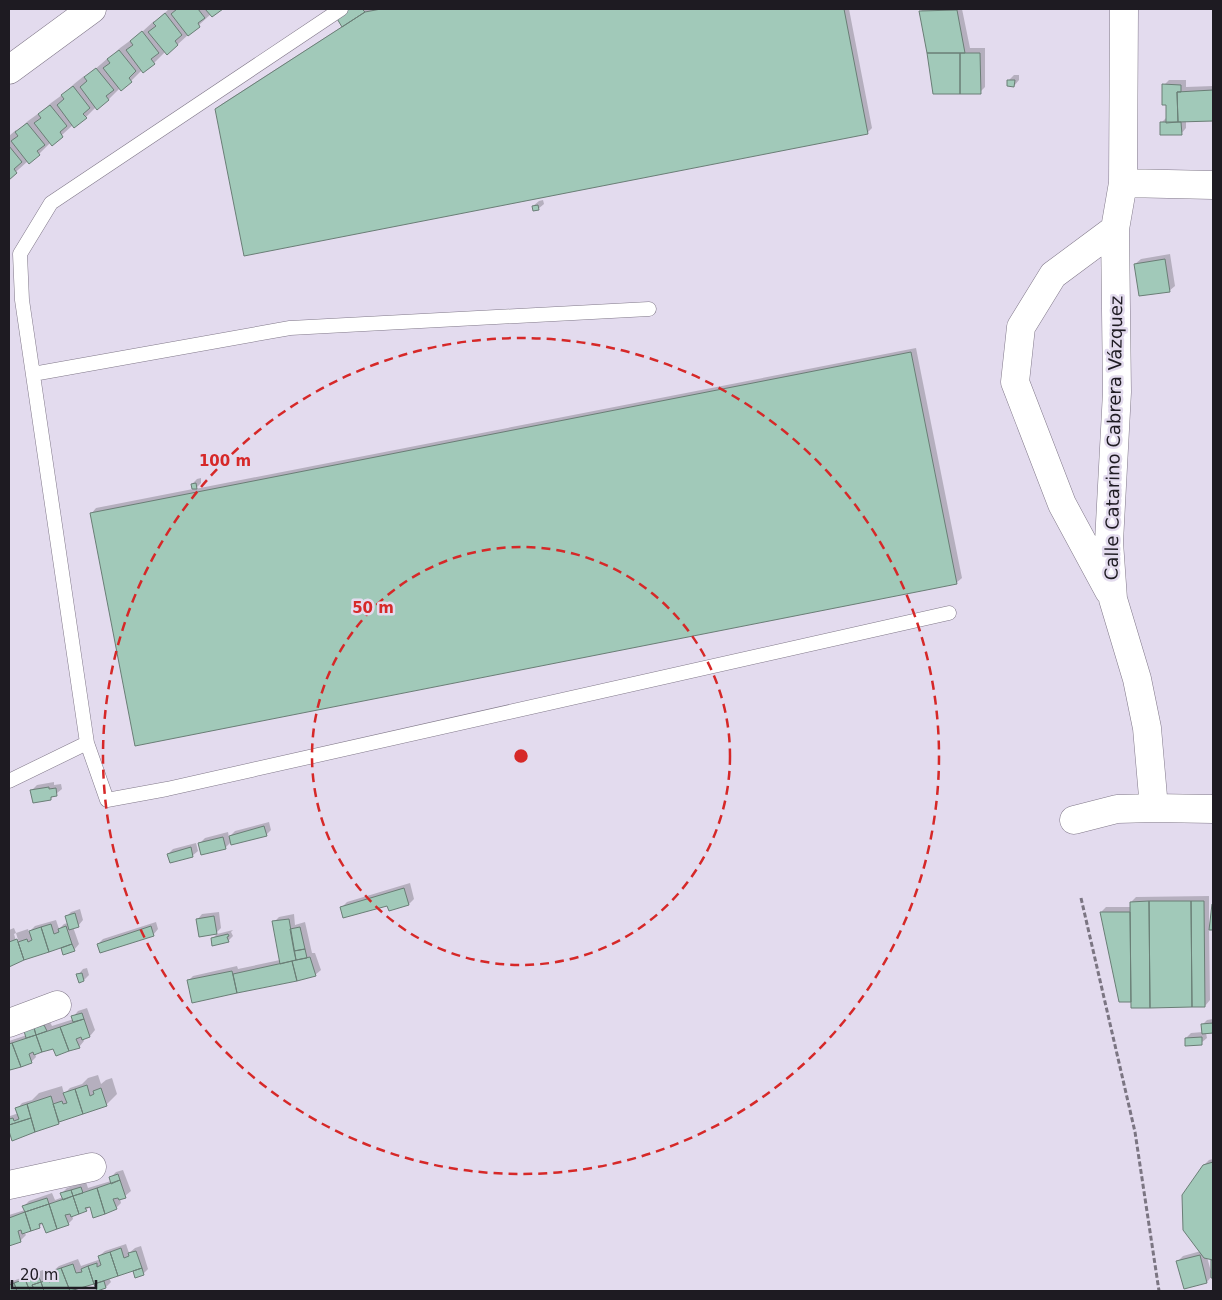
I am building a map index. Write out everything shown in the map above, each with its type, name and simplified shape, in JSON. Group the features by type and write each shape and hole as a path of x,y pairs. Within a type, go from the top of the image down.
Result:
{"street":[{"path":"9,70 92,9"},
{"name":"Calle Catarino Cabrera Vázquez","path":"1124,9 1123,183 1115,229 1117,392 1109,542 1113,599 1137,679 1147,728 1154,808"},
{"path":"1123,183 1213,185"},
{"path":"1113,599 1062,504 1014,382 1021,327 1053,275 1115,229"},
{"path":"1074,820 1117,809 1213,809"},
{"path":"9,1023 58,1005"},
{"path":"9,1185 92,1167"}],"lane":[{"path":"341,9 51,203 20,254 22,300 87,743 107,800 186,785 949,613"},
{"path":"33,374 290,328 649,309"},
{"path":"9,781 87,743"}],"path":[{"path":"1081,898 1135,1132 1159,1291"}],"building":[{"path":"177,9 198,9 205,18 198,23 200,27 188,36 171,14"},
{"path":"205,9 223,9 212,17"},
{"path":"348,9 362,9 365,12 342,27 336,17"},
{"path":"381,9 844,9 868,134 244,256 215,109 365,12"},
{"path":"957,10 965,53 927,53 919,11"},
{"path":"165,13 182,35 175,41 178,45 167,55 148,32 156,26 153,23"},
{"path":"142,31 159,53 151,59 155,64 143,73 126,50 133,45 130,41"},
{"path":"119,50 136,71 129,78 132,82 121,91 103,68 110,63 107,59"},
{"path":"927,53 960,53 960,94 933,94"},
{"path":"960,53 980,53 981,94 960,94"},
{"path":"96,68 114,90 106,96 109,100 97,110 80,87 87,81 84,77"},
{"path":"1007,80 1015,80 1014,87 1007,86"},
{"path":"1162,84 1181,85 1181,92 1177,92 1178,122 1166,123 1166,105 1162,105"},
{"path":"73,86 90,108 83,114 87,118 74,128 57,105 64,99 61,95"},
{"path":"1213,90 1213,121 1178,122 1177,92"},
{"path":"50,105 67,126 60,132 63,137 52,146 34,123 41,118 38,114"},
{"path":"1160,122 1181,122 1182,135 1160,135"},
{"path":"27,123 45,145 37,151 40,155 29,164 11,141 18,136 15,132"},
{"path":"9,146 22,162 14,169 17,173 9,180"},
{"path":"538,205 539,210 533,211 532,206"},
{"path":"1165,259 1170,292 1139,296 1134,264"},
{"path":"911,352 957,584 135,746 90,513"},
{"path":"196,483 197,489 192,489 191,484"},
{"path":"49,787 49,789 56,788 57,796 51,797 51,800 33,803 30,790"},
{"path":"264,826 267,836 231,845 229,836"},
{"path":"223,837 226,849 201,855 198,843"},
{"path":"191,847 193,857 170,863 167,854"},
{"path":"404,888 409,905 389,911 387,906 343,918 340,907"},
{"path":"1149,901 1191,901 1192,1007 1150,1008"},
{"path":"1149,901 1150,1008 1131,1008 1130,902"},
{"path":"1191,901 1204,901 1205,1007 1192,1007"},
{"path":"1212,904 1213,930 1209,930"},
{"path":"1100,912 1130,912 1131,1002 1119,1002"},
{"path":"75,913 79,927 69,930 65,916"},
{"path":"214,916 217,934 199,937 196,919"},
{"path":"289,919 296,960 280,964 272,921"},
{"path":"51,924 54,934 59,932 58,929 66,926 72,944 49,952 41,927"},
{"path":"151,926 154,936 100,953 97,944"},
{"path":"41,927 49,952 24,960 18,942 27,939 28,942 32,940 29,931"},
{"path":"300,927 305,949 294,951 290,929"},
{"path":"228,934 229,942 212,946 211,938"},
{"path":"17,939 24,960 9,967 9,942"},
{"path":"72,944 75,951 63,955 61,948"},
{"path":"305,949 307,958 296,960 294,951"},
{"path":"310,957 316,976 297,981 292,961"},
{"path":"292,961 297,981 237,993 233,974"},
{"path":"232,971 237,993 192,1003 187,980"},
{"path":"82,973 84,981 79,983 76,974"},
{"path":"82,1013 84,1019 73,1022 71,1016"},
{"path":"84,1019 90,1037 82,1040 81,1037 76,1039 80,1048 69,1051 60,1027"},
{"path":"1213,1023 1213,1033 1202,1034 1201,1024"},
{"path":"44,1025 47,1031 36,1035 34,1028"},
{"path":"60,1027 69,1051 56,1056 53,1049 42,1052 36,1035"},
{"path":"34,1028 36,1035 26,1038 24,1031"},
{"path":"36,1035 42,1052 34,1055 33,1052 29,1054 32,1063 21,1067 12,1043"},
{"path":"1202,1037 1202,1045 1185,1046 1185,1038"},
{"path":"12,1043 21,1067 10,1070 9,1044"},
{"path":"87,1085 90,1096 94,1094 93,1091 101,1088 107,1106 83,1114 75,1089"},
{"path":"75,1089 83,1114 59,1122 53,1104 62,1101 63,1104 67,1103 63,1093"},
{"path":"51,1096 59,1124 35,1132 27,1104"},
{"path":"27,1104 31,1118 9,1125 9,1119 13,1118 14,1121 19,1119 15,1108"},
{"path":"31,1118 35,1132 12,1141 9,1125"},
{"path":"1213,1162 1213,1260 1204,1258 1183,1230 1182,1195 1203,1165"},
{"path":"118,1174 120,1180 111,1184 109,1177"},
{"path":"120,1180 126,1198 113,1199 117,1209 105,1214 97,1188"},
{"path":"81,1187 83,1193 73,1196 71,1190"},
{"path":"97,1188 105,1214 93,1218 90,1207 85,1208 87,1211 79,1214 73,1196"},
{"path":"71,1190 73,1196 63,1200 60,1193"},
{"path":"73,1196 79,1214 71,1217 70,1214 65,1215 69,1225 57,1229 49,1204"},
{"path":"47,1198 49,1204 25,1212 22,1206"},
{"path":"49,1204 57,1229 46,1233 42,1223 39,1224 40,1228 31,1231 25,1212"},
{"path":"25,1212 31,1231 22,1234 21,1230 18,1231 21,1242 9,1246 9,1218"},
{"path":"121,1248 124,1258 129,1256 128,1253 136,1251 142,1268 118,1276 110,1252"},
{"path":"110,1252 118,1276 94,1284 88,1266 97,1263 97,1267 101,1265 98,1256"},
{"path":"1200,1255 1207,1283 1184,1289 1176,1261"},
{"path":"1211,1260 1213,1260 1213,1278 1211,1278"},
{"path":"73,1264 76,1273 82,1272 81,1269 88,1266 94,1284 70,1291 61,1268"},
{"path":"61,1268 70,1291 44,1291 41,1282 55,1280 52,1271"},
{"path":"142,1268 144,1275 135,1278 133,1271"},
{"path":"38,1275 41,1282 32,1285 33,1287 29,1289 25,1279"},
{"path":"25,1279 29,1289 33,1287 32,1285 41,1282 44,1291 17,1291 14,1283"},
{"path":"104,1281 106,1288 97,1291 94,1284"},
{"path":"14,1283 17,1291 9,1291 9,1285"}]}
